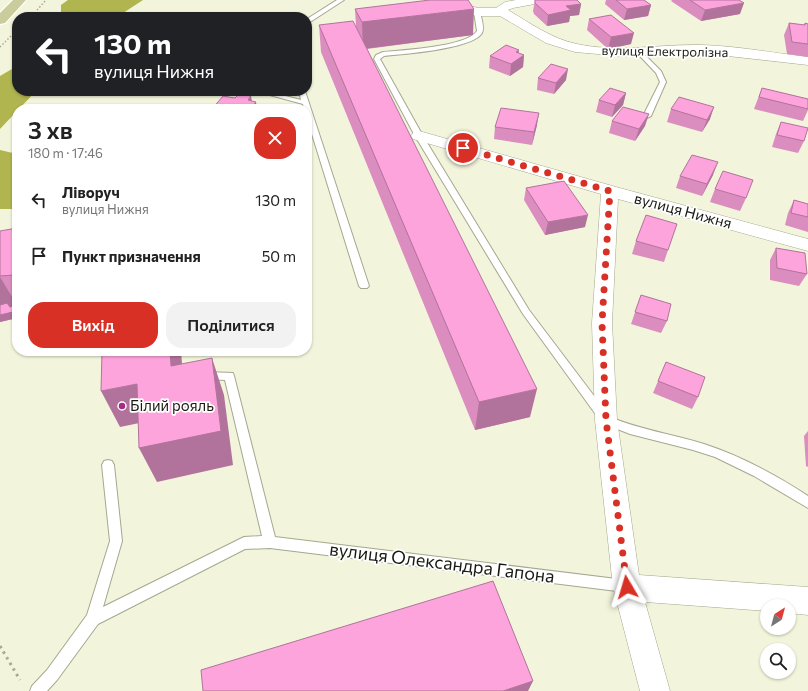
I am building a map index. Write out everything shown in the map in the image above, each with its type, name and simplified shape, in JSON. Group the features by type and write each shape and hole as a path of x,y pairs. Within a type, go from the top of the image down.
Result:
{"main road":[{"path":"0,4 5,0"},
{"path":"0,20 20,0"}],"street":[{"name":"вулиця Електролізна","path":"436,0 477,12 502,12 551,40 575,48 621,52 701,49 808,61"},
{"path":"502,12 502,10 509,5 536,0"},
{"name":"вулиця Нижня","path":"419,136 610,191 808,245"},
{"path":"610,191 602,323 606,420 627,587 655,691"},
{"name":"вулиця Олександра Гапона","path":"627,587 808,602"}],"lane":[{"path":"312,19 341,0"},
{"path":"477,12 480,29 478,34 469,40 442,46 383,54 377,58 419,136 526,312 606,420 621,428 706,449 762,473 808,503"},
{"path":"639,52 659,72 663,82 647,116"},
{"path":"278,96 306,103"},
{"path":"304,96 306,103"},
{"path":"312,122 364,286"},
{"path":"194,375 229,376 270,542"},
{"path":"37,691 52,675 93,619 116,540 108,465"},
{"name":"вулиця Олександра Гапона","path":"93,619 244,543 270,542 627,587"}],"path":[{"path":"0,47 12,35"},
{"path":"0,646 23,685"}],"green space":[{"path":"68,0 143,0 125,12 61,12 61,5"},
{"path":"12,69 12,96 31,96 24,104 12,104 12,116 0,129 0,76"},
{"path":"0,150 12,153 12,209 0,209"}],"building":[{"path":"430,0 468,0 474,9 362,22 355,9"},
{"path":"535,0 577,0 581,4 566,6 571,10 548,15 535,3"},
{"path":"616,0 644,0 651,5 627,9"},
{"path":"690,0 739,0 744,3 705,10"},
{"path":"611,15 634,33 611,37 589,19"},
{"path":"353,21 537,389 479,402 319,25"},
{"path":"789,23 808,24 808,44 792,42"},
{"path":"506,45 519,50 516,52 524,55 511,64 490,56"},
{"path":"551,64 568,69 556,83 538,78"},
{"path":"610,88 626,93 615,105 599,100"},
{"path":"762,88 808,99 808,109 759,97"},
{"path":"223,96 235,98 237,96 251,96 248,100 256,102 254,104 216,104"},
{"path":"679,97 714,107 707,120 671,109"},
{"path":"623,107 649,114 639,129 612,121"},
{"path":"501,108 539,113 534,132 495,127"},
{"path":"781,122 808,128 804,141 777,135"},
{"path":"692,155 718,162 707,184 680,176"},
{"path":"723,171 753,180 746,198 715,189"},
{"path":"564,181 588,215 548,222 526,188"},
{"path":"794,200 808,204 808,217 791,213"},
{"path":"646,215 677,224 668,250 636,241"},
{"path":"12,229 12,275 0,276 0,231"},
{"path":"776,248 805,253 807,274 777,268"},
{"path":"641,295 671,304 667,321 635,312"},
{"path":"7,303 10,307 12,306 12,312 0,315 0,305"},
{"path":"102,356 170,356 171,366 212,358 221,431 139,448 137,384 101,391"},
{"path":"666,362 705,377 698,397 658,381"},
{"path":"493,581 533,681 503,691 203,691 201,670"}],"place":[{"name":"Білий рояль","path":"122,406"}],"route":[{"path":"463,148 610,191 602,323 606,420 627,587"}]}
